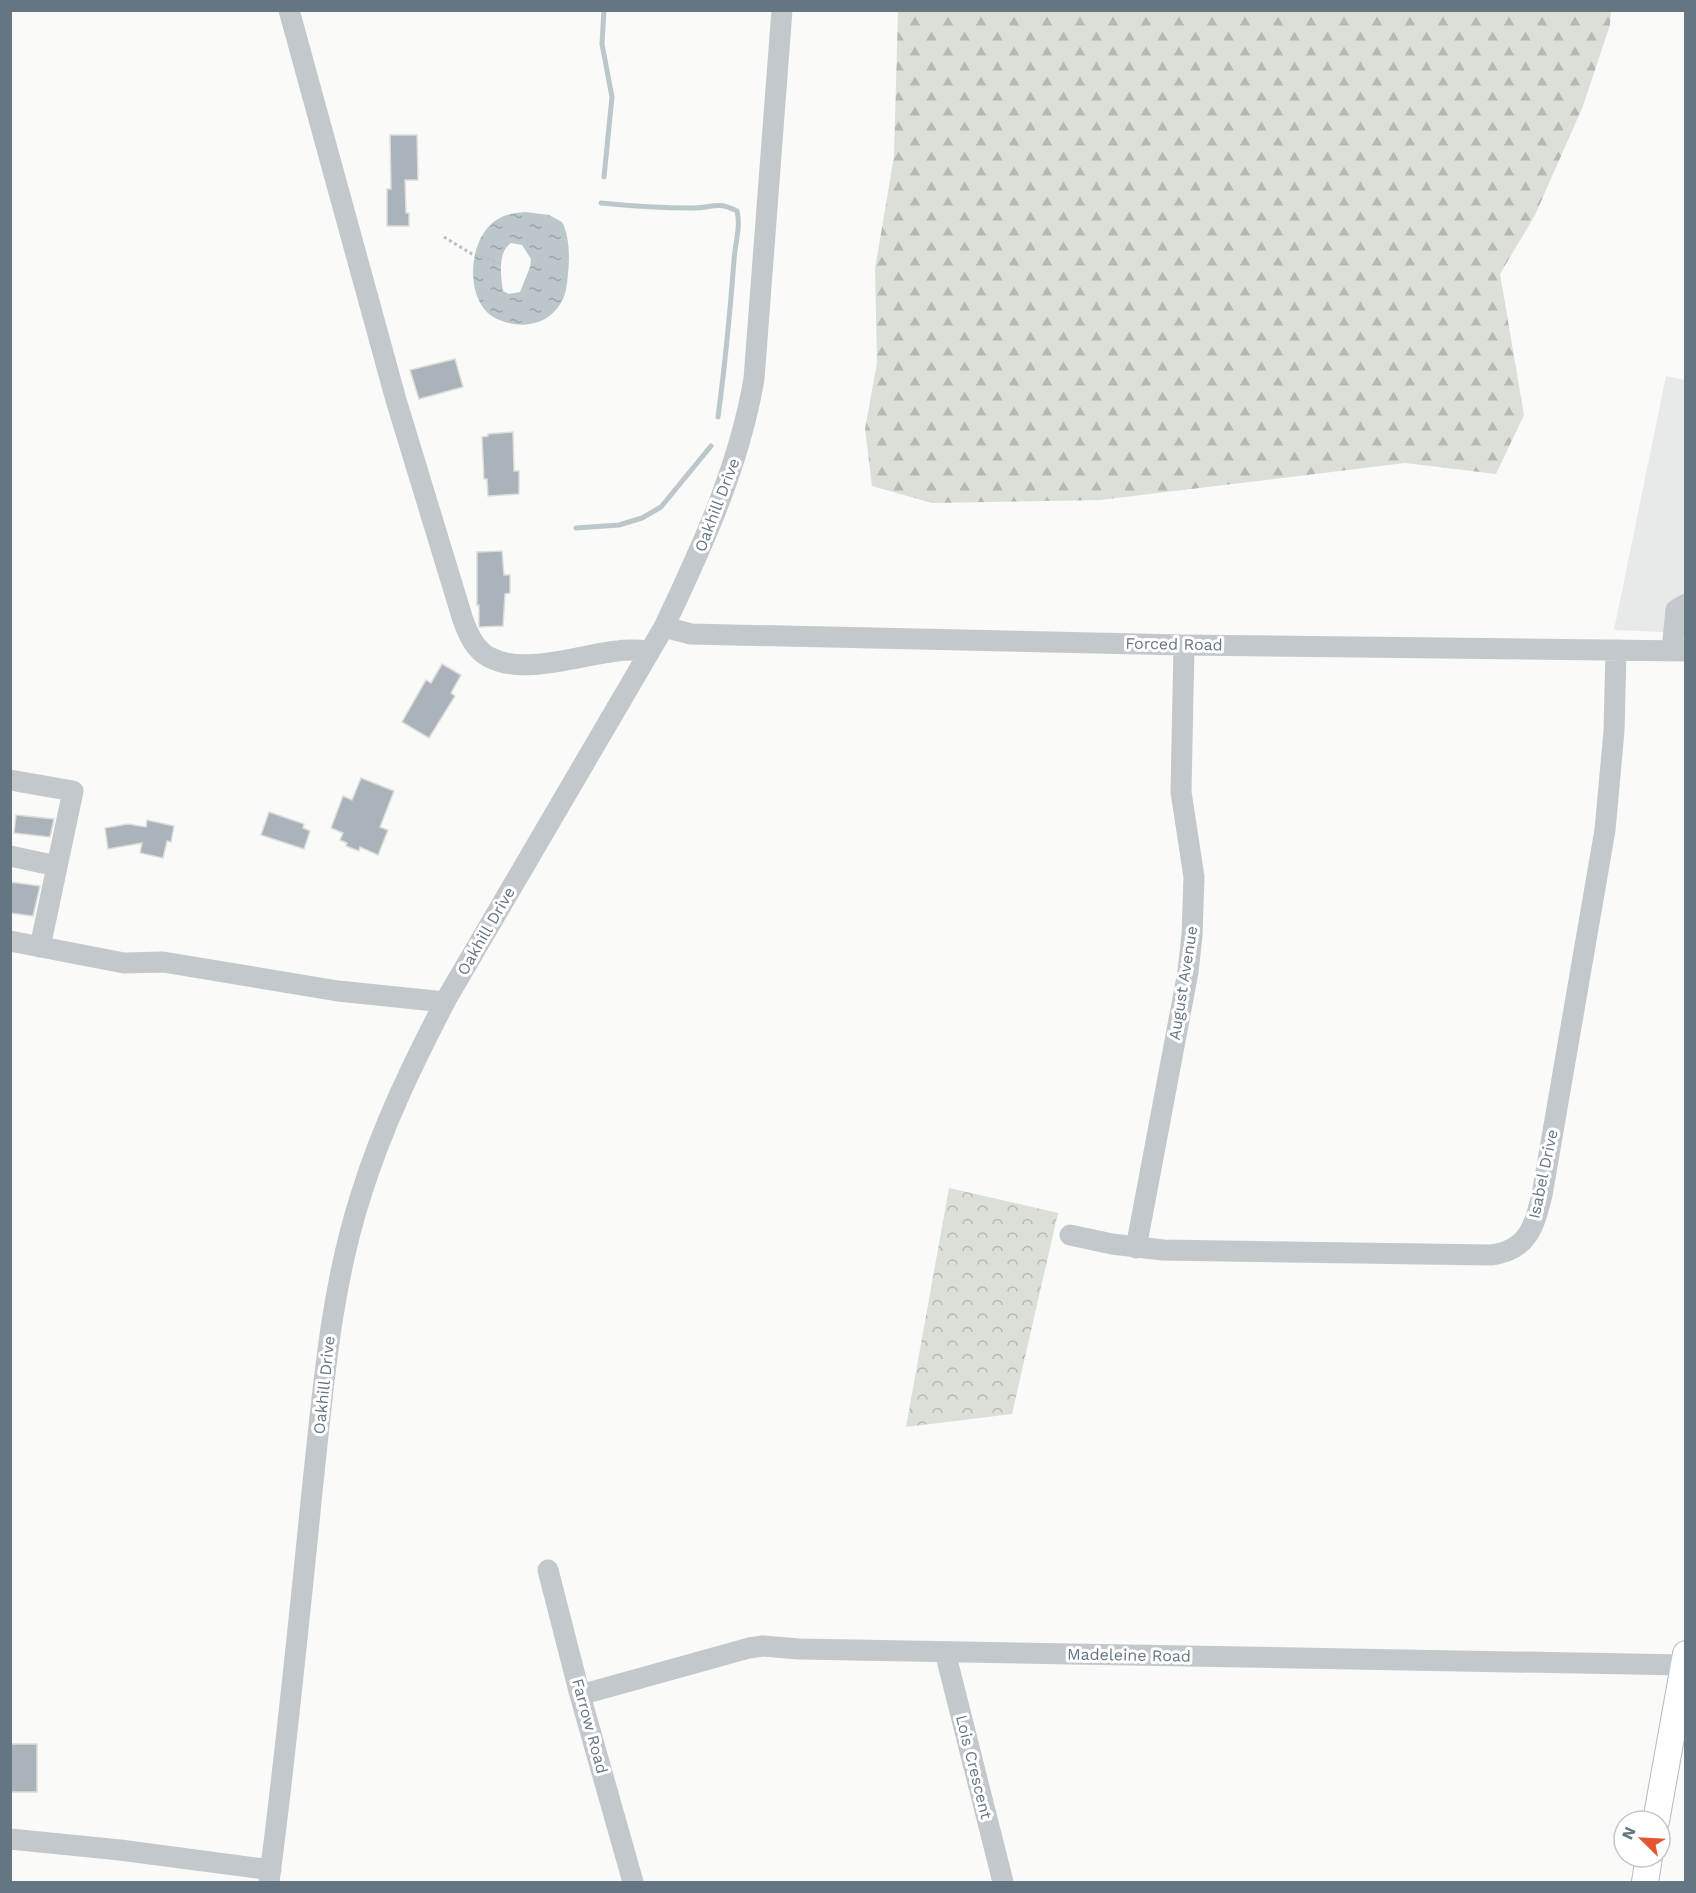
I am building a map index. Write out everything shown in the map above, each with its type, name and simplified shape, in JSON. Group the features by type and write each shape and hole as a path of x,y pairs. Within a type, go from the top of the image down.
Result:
{"main road":[{"path":"1658,1809 1684,1660"}],"street":[{"path":"289,10 396,400 463,620 473,642 488,657 523,665 620,650 650,651"},
{"name":"Oakhill Drive","path":"270,1876 282,1787 328,1341 339,1281 360,1195 398,1099 445,1002 664,627 713,519 736,454 749,404 756,356 782,10"},
{"path":"1679,651 1676,610 1686,604"},
{"name":"Forced Road","path":"664,627 691,634 1184,645 1679,651"},
{"name":"August Avenue","path":"1136,1248 1188,972 1192,935 1194,878 1181,784 1184,645"},
{"name":"Isabel Drive","path":"1070,1235 1136,1248 1163,1250 1491,1255 1517,1247 1528,1234 1542,1195 1605,830 1614,731 1616,650"},
{"path":"10,780 73,791 40,947"},
{"path":"10,856 57,866"},
{"path":"10,941 124,963 163,962 338,990 445,1002"},
{"name":"Farrow Road","path":"548,1570 580,1695 633,1882"},
{"name":"Madeleine Road","path":"580,1695 740,1650 763,1646 945,1652 1684,1660"},
{"name":"Lois Crescent","path":"945,1652 1003,1882"},
{"path":"10,1839 120,1850 270,1876"}],"path":[{"path":"444,237 472,254 503,264"}],"shaded area":[{"path":"1666,376 1685,380 1685,633 1614,630"}],"green space":[{"path":"898,11 1611,11 1610,25 1583,106 1535,215 1500,274 1524,415 1496,474 1405,463 1100,500 932,503 872,486 865,429 877,363 875,269 894,156"},
{"path":"949,1188 1058,1213 1012,1414 906,1427"}],"water":[{"path":"525,212 549,215 562,222 569,256 566,290 558,307 545,319 523,325 499,320 485,310 474,286 473,271 479,243 486,230 495,221 507,215","holes":["511,243 522,245 531,259 530,267 520,292 509,294 503,291 502,259"]}],"building":[{"path":"390,135 417,135 418,180 405,180 406,213 409,213 409,226 387,226 387,189 391,189"},
{"path":"455,359 463,387 419,399 410,370"},
{"path":"513,432 514,471 519,471 519,494 488,496 487,479 484,479 482,437 488,434"},
{"path":"502,551 504,575 510,575 510,593 505,594 503,626 479,627 477,552"},
{"path":"442,664 461,675 451,693 455,696 429,738 402,722 426,680 431,683"},
{"path":"361,778 394,791 380,827 388,830 378,855 360,847 359,851 346,846 347,843 340,840 343,833 331,828 343,796 352,800"},
{"path":"269,812 304,824 303,828 310,831 304,849 261,835"},
{"path":"16,815 54,819 50,837 14,833"},
{"path":"147,820 174,826 171,842 167,841 163,858 140,853 142,843 108,849 105,828 128,824 146,827"},
{"path":"10,882 40,886 33,916 10,913"},
{"path":"10,1744 37,1744 37,1792 10,1792"}],"waterway":[{"path":"604,10 602,44 612,97 604,177"},
{"path":"601,203 680,208 718,205 737,211 738,229 718,417"},
{"path":"576,528 619,525 642,518 661,507 711,446"}]}
